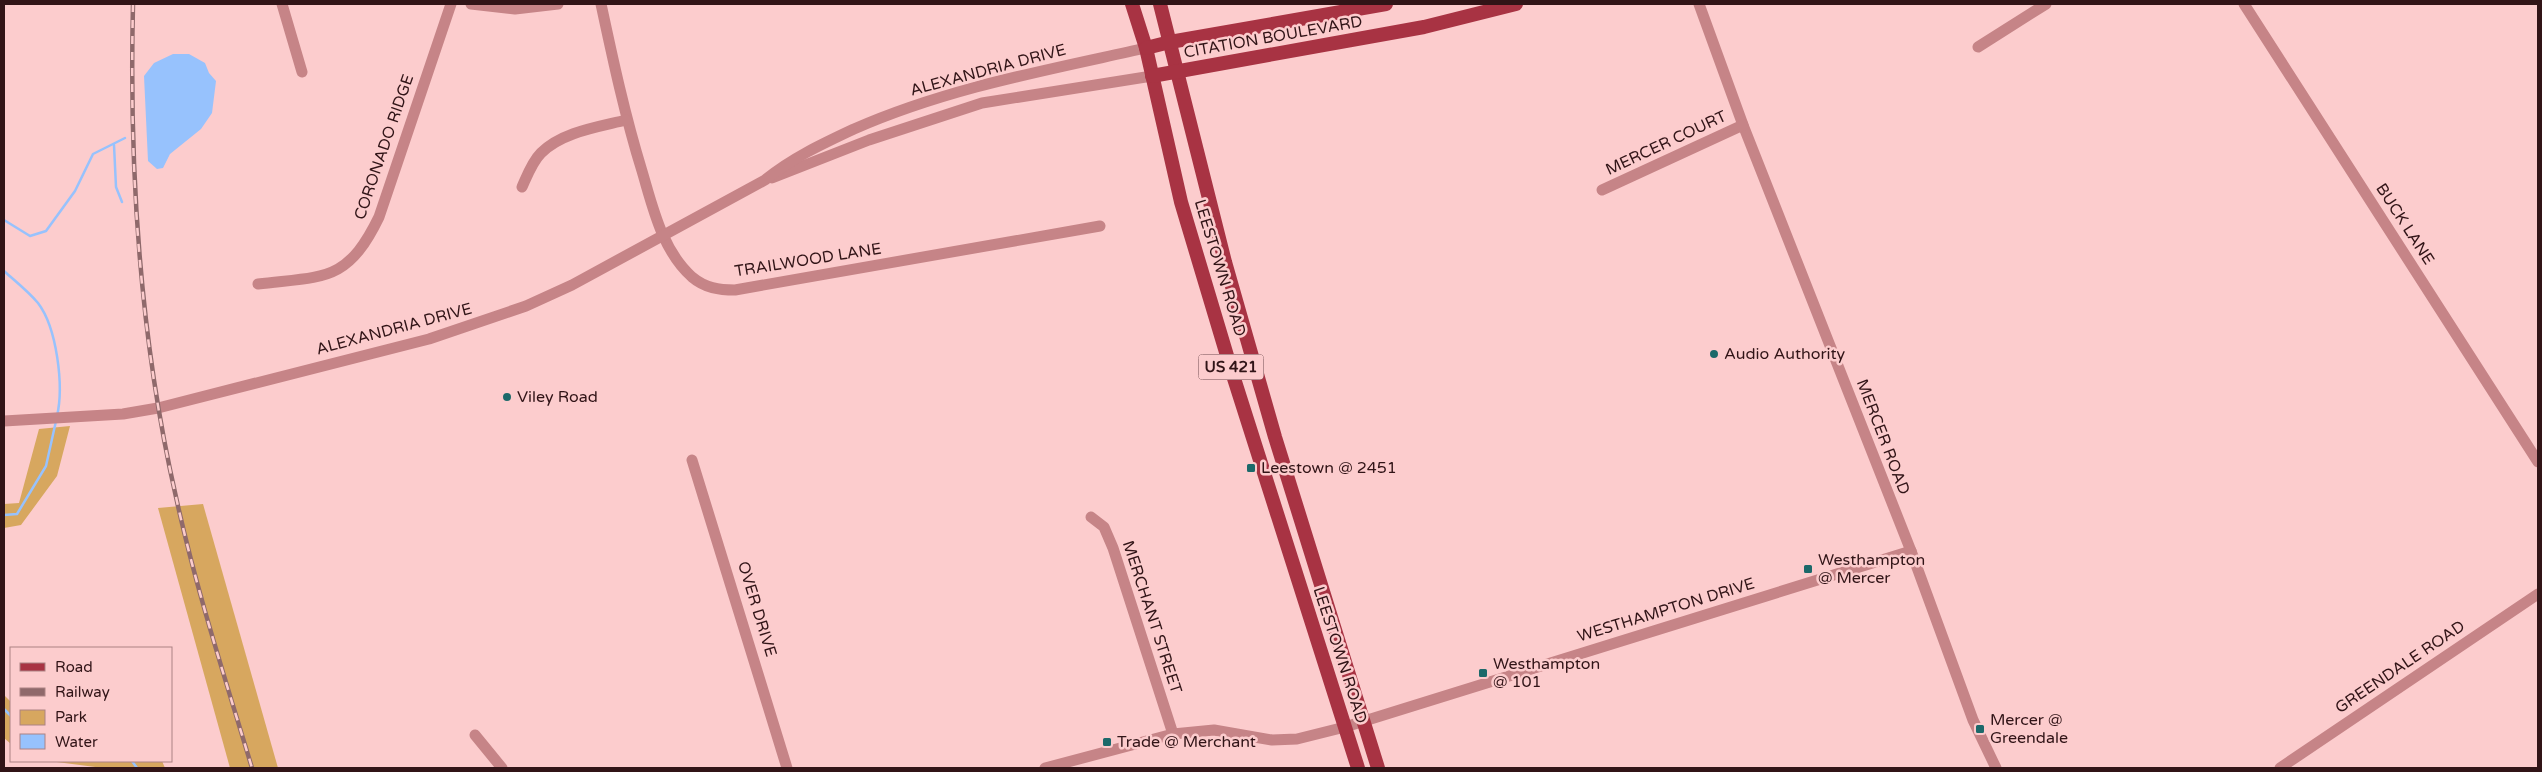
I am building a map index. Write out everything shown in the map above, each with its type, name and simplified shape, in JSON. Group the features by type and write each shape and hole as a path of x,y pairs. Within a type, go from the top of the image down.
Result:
{"main road":[{"name":"LEESTOWN ROAD","path":"1132,4 1146,48 1181,202 1234,377 1358,768"},
{"name":"LEESTOWN ROAD","path":"1160,4 1225,262 1275,437 1378,768"},
{"name":"CITATION BOULEVARD","path":"1146,48 1170,42 1386,4"},
{"name":"CITATION BOULEVARD","path":"1152,76 1424,27 1516,4"}],"street":[{"path":"282,4 302,72"},
{"name":"CORONADO RIDGE","path":"258,284 328,275 348,263 366,243 379,217 451,4"},
{"path":"471,4 516,8 558,4"},
{"name":"TRAILWOOD LANE","path":"600,4 626,120 663,236 693,278 716,290 735,290 1100,226"},
{"name":"MERCER ROAD","path":"1699,4 1743,125 1911,551 1972,716 1996,768"},
{"path":"1978,47 2046,4"},
{"name":"BUCK LANE","path":"2244,4 2538,462"},
{"name":"ALEXANDRIA DRIVE","path":"4,421 123,414 158,408 455,331 545,298 765,180 787,162 881,117 946,94 1146,48"},
{"name":"ALEXANDRIA DRIVE","path":"765,180 795,171 869,140 982,103 1152,76"},
{"path":"522,187 539,154 550,146 579,132 626,120"},
{"name":"MERCER COURT","path":"1602,190 1743,125"},
{"name":"OVER DRIVE","path":"692,460 787,768"},
{"name":"MERCHANT STREET","path":"1091,517 1104,527 1113,548 1173,734"},
{"name":"WESTHAMPTON DRIVE","path":"1045,768 1173,734 1214,730 1272,740 1297,739 1345,727 1911,551"},
{"name":"GREENDALE ROAD","path":"2280,768 2538,594"},
{"path":"475,735 502,768"}],"green space":[{"path":"70,426 57,476 21,525 4,528 4,504 19,503 39,429"},
{"path":"203,504 278,768 230,768 158,508"},
{"path":"4,695 10,701 10,743 4,738"},
{"path":"57,762 162,762 165,768 103,768"}],"water":[{"path":"173,54 189,54 205,63 209,73 216,81 212,113 201,129 170,154 163,168 157,169 148,161 144,76 154,63"}],"waterway":[{"path":"4,220 30,236 46,231 75,191 93,154 125,138"},
{"path":"114,145 116,187 122,202"},
{"path":"4,271 38,303 50,327 59,374 60,389 57,416"},
{"path":"4,515 17,514 46,466 56,421"},
{"path":"4,709 10,715"},
{"path":"133,762 137,768"}],"railway":[{"path":"133,4 132,66 135,190 145,314 153,375 163,436 184,531 211,633 252,768"}],"place":[{"name":"Audio Authority","path":"1714,354"},
{"name":"Viley Road","path":"507,397"},
{"name":"Leestown @ 2451","path":"1251,468"},
{"name":"Westhampton @ Mercer","path":"1808,569"},
{"name":"Westhampton @ 101","path":"1483,673"},
{"name":"Mercer @ Greendale","path":"1980,729"},
{"name":"Trade @ Merchant","path":"1107,742"}]}
